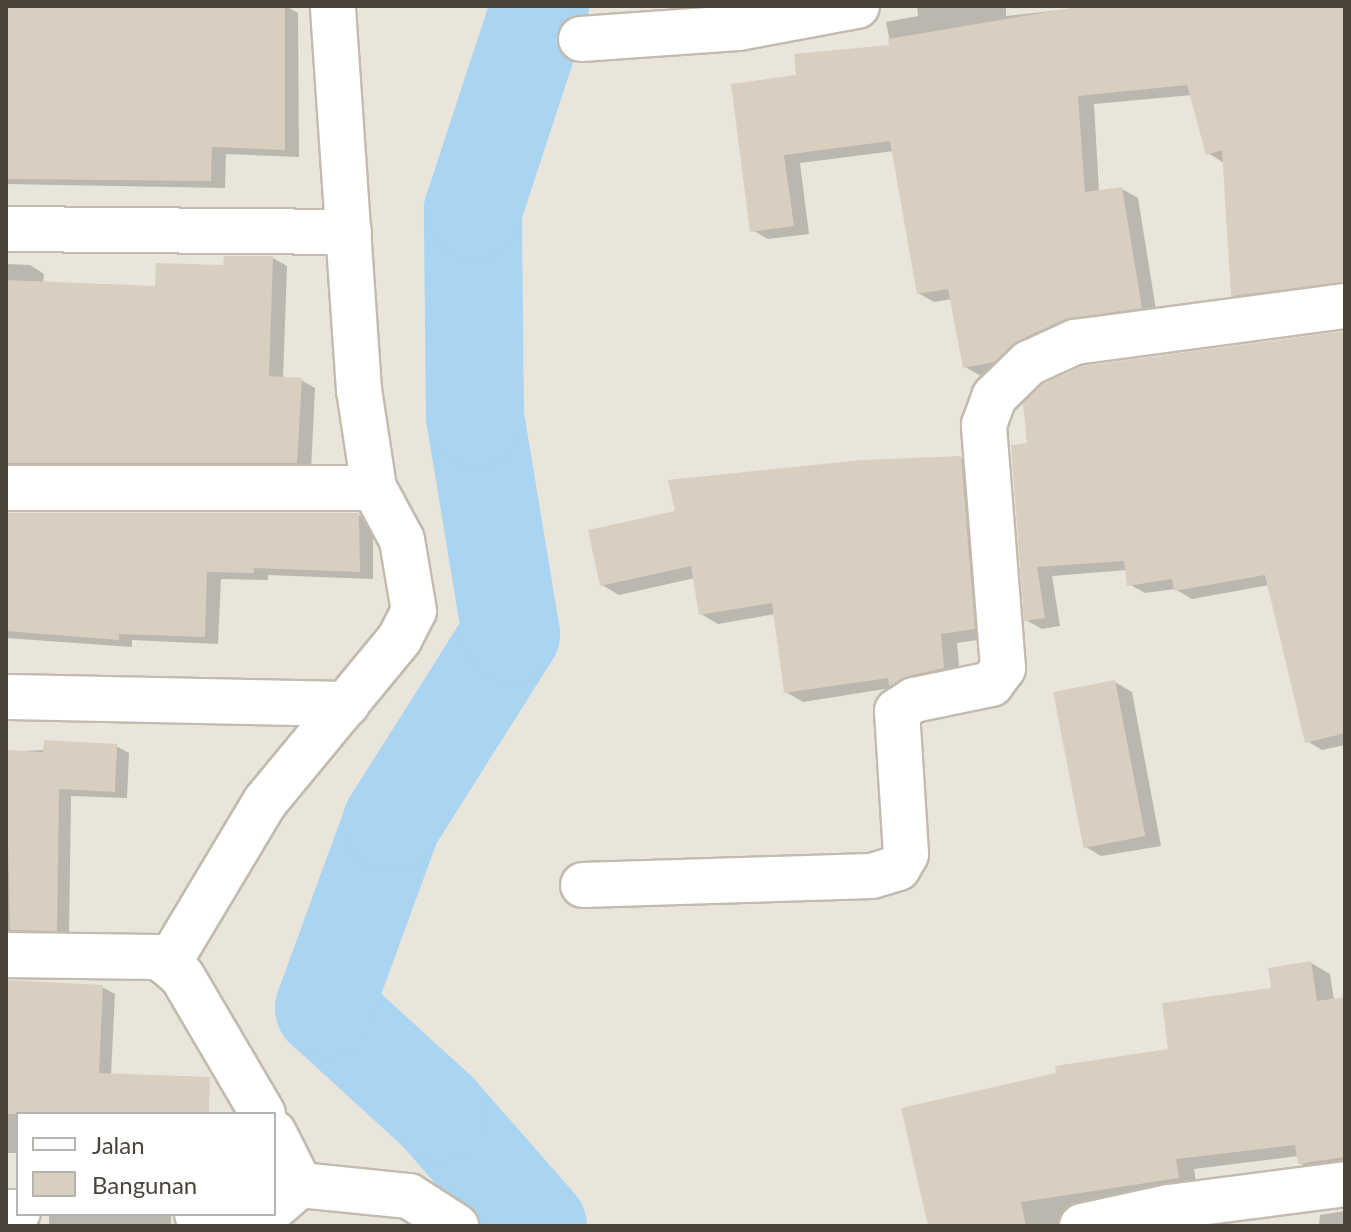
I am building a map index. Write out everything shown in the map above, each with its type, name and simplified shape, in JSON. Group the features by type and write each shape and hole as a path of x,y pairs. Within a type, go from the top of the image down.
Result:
{"street":[{"path":"168,964 265,802 400,638 414,611 402,540 374,488 359,390 333,6"},
{"path":"581,39 738,28 857,6"},
{"path":"6,229 349,232"},
{"path":"583,885 872,876 898,868 906,854 897,711 914,700 991,684 1003,668 984,425 994,397 1029,363 1075,342 1345,306"},
{"path":"6,488 374,488"},
{"path":"6,697 347,704"},
{"path":"6,955 157,957 182,976 262,1112"},
{"path":"276,1143 287,1196 409,1196 456,1226"},
{"path":"1082,1226 1169,1207 1345,1184"}],"shaded area":[{"path":"6,6 1345,6 1345,1226 6,1226"}],"building":[{"path":"6,6 285,6 285,150 212,147 211,181 6,179"},
{"path":"1083,6 1345,6 1345,282 1231,296 1222,150 1206,155 1187,85 1078,96 1085,192 1122,187 1142,308 1065,319 1018,341 994,362 963,368 948,289 917,294 890,141 784,155 794,226 750,232 731,84 796,75 794,54 889,45 888,39"},
{"path":"224,256 273,256 269,376 302,378 297,463 6,463 6,280 155,286 156,263 223,265"},
{"path":"1345,331 1345,733 1305,743 1265,575 1174,591 1172,579 1127,586 1124,561 1037,567 1045,618 1024,621 1011,445 1027,443 1023,403 1043,384 1082,366"},
{"path":"961,456 975,629 941,634 944,668 908,676 889,686 888,678 784,693 772,603 699,615 691,566 600,586 588,530 675,511 668,480 862,460"},
{"path":"6,513 359,513 360,572 254,568 254,573 207,572 205,637 119,634 119,640 6,631"},
{"path":"1115,680 1145,836 1083,848 1053,692"},
{"path":"44,740 117,744 115,792 59,789 57,931 10,930 6,750 43,752"},
{"path":"1311,961 1317,1001 1345,997 1345,1157 1298,1164 1295,1145 1176,1159 1179,1178 1021,1202 1026,1226 928,1226 901,1108 1056,1073 1055,1066 1168,1049 1162,1003 1271,988 1268,968"},
{"path":"8,980 103,985 99,1073 210,1077 209,1112 6,1114"}],"waterway":[{"path":"538,1226 438,1112 324,1008 392,822 511,634 475,417 473,210 540,6"}]}
